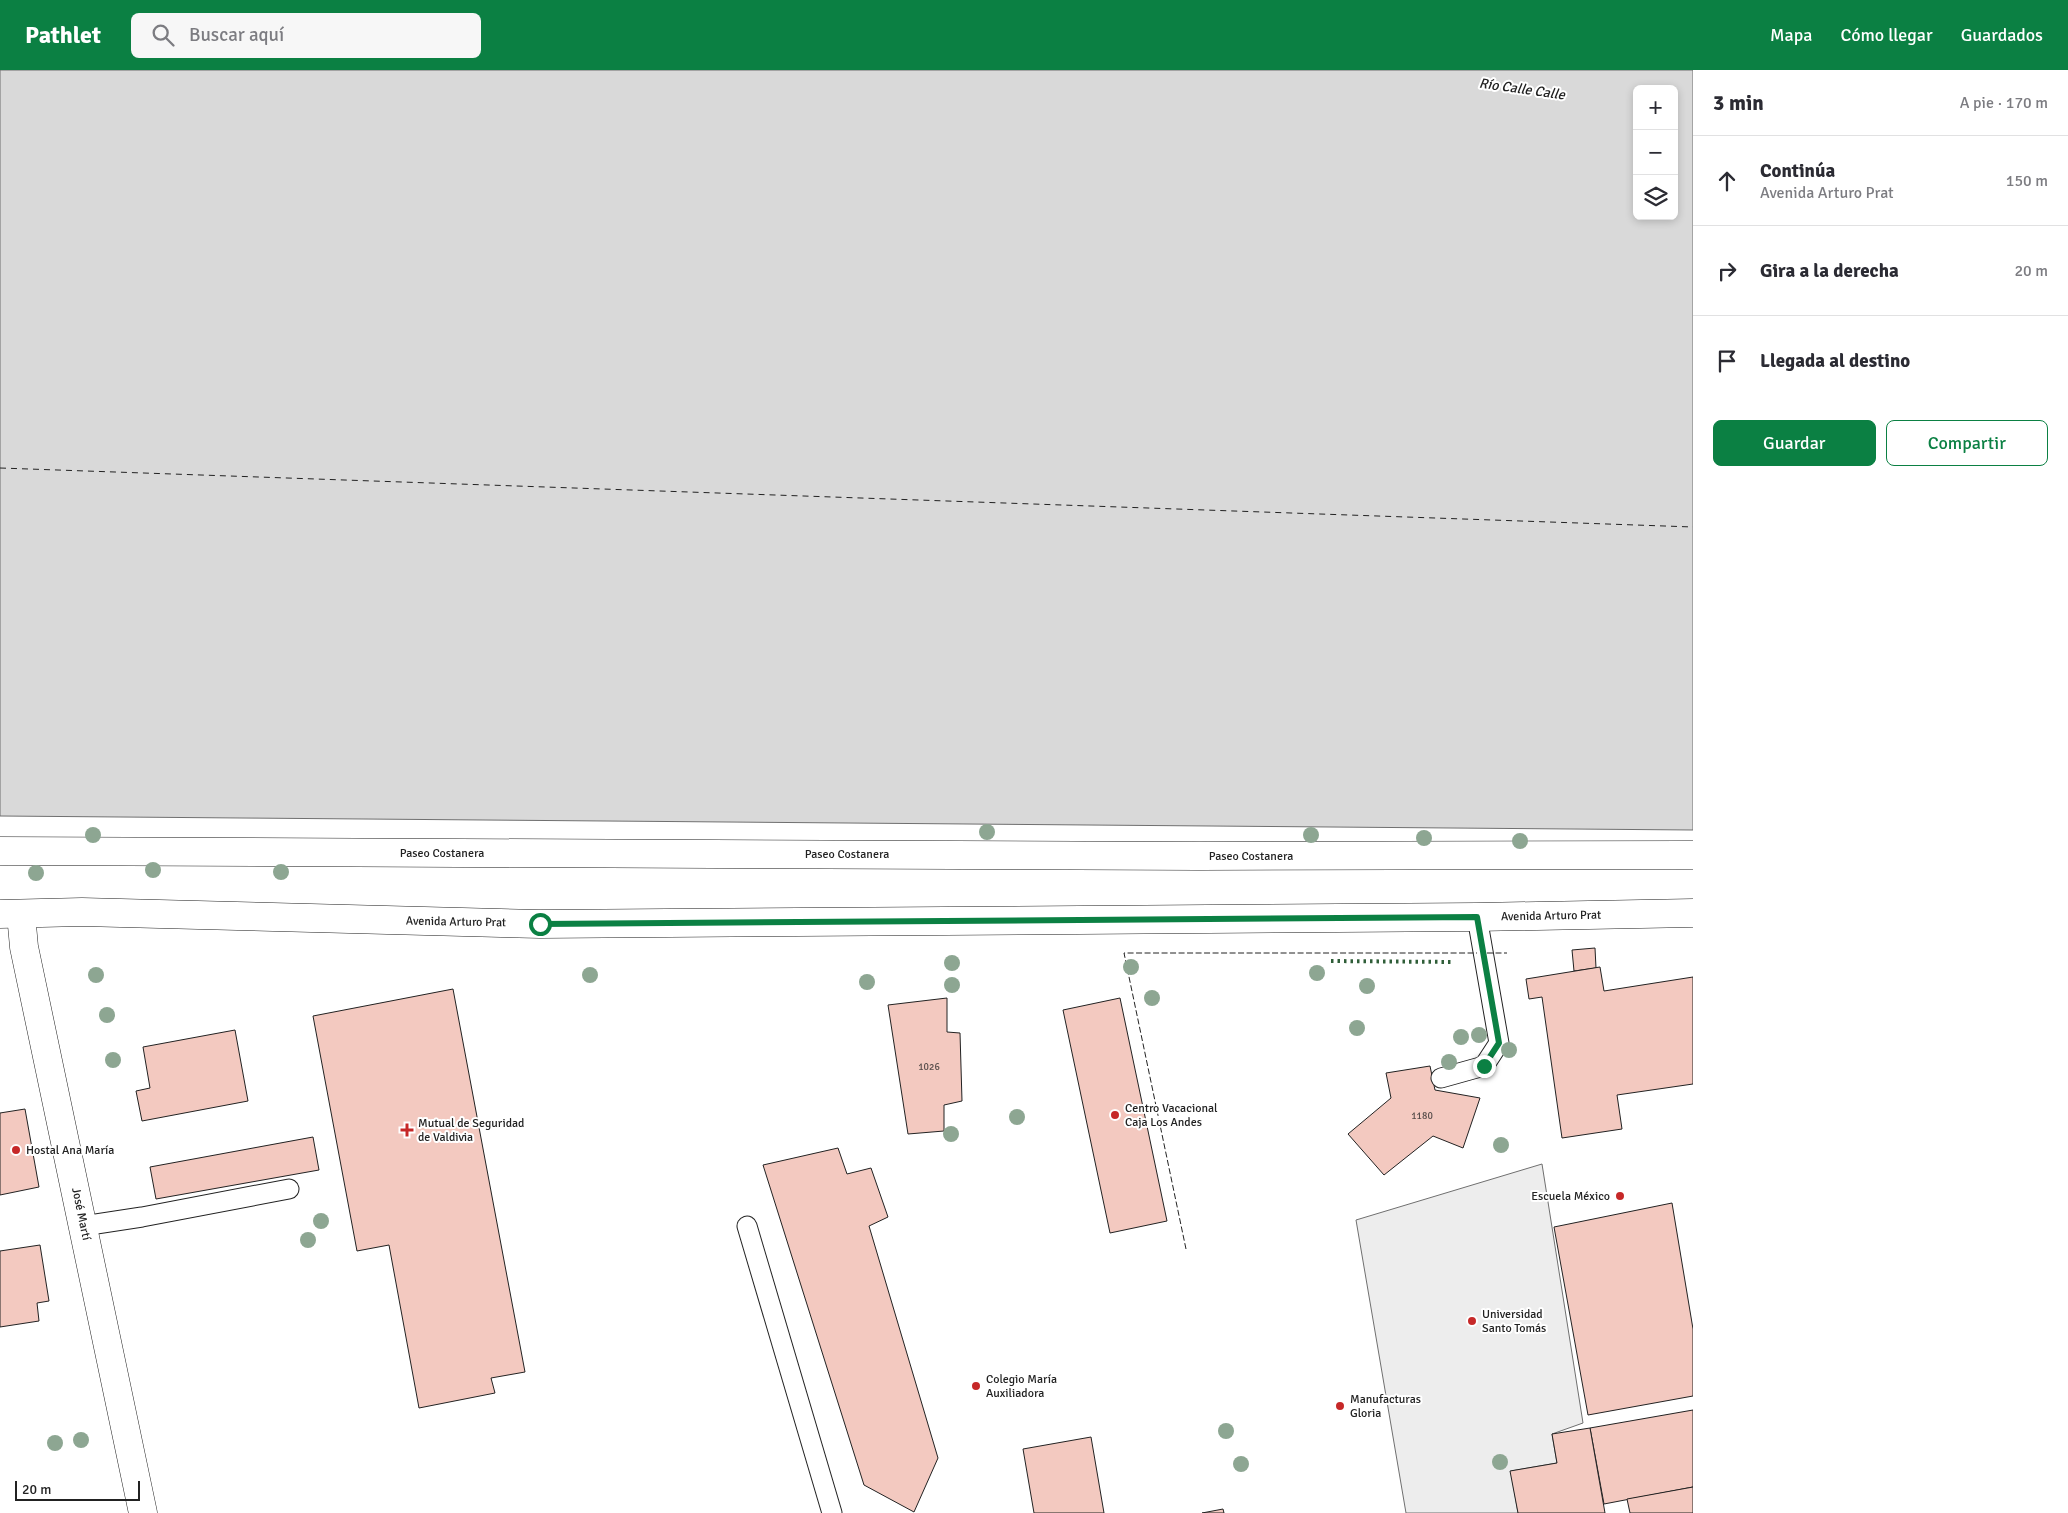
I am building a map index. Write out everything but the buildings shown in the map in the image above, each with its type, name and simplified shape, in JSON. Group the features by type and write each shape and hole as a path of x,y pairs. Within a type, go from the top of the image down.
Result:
{"street":[{"name":"Paseo Costanera","path":"0,851 1200,856 1693,855"},
{"name":"Avenida Arturo Prat","path":"10,914 82,912 540,924 1477,917 1693,913"},
{"name":"José Martí","path":"10,914 24,947 144,1513"}],"lane":[{"path":"1441,1078 1484,1066 1499,1043 1477,917"},
{"path":"83,1226 142,1217 289,1188"},
{"path":"747,1226 832,1513"}],"shaded area":[{"name":"Universidad Santo Tomás","path":"1542,1164 1583,1423 1552,1434 1557,1463 1511,1471 1518,1513 1406,1513 1356,1220"}],"water":[{"name":"Río Calle Calle","path":"0,70 1693,70 1693,830 0,816"}],"ferry route":[{"path":"0,468 1693,527"}],"hedge":[{"path":"1331,961 1454,962"}],"fence":[{"path":"1186,1249 1124,953 1477,953"},
{"path":"1487,953 1507,953"}],"place":[{"name":"Centro Vacacional Caja Los Andes","path":"1115,1115"},
{"name":"Mutual de Seguridad de Valdivia","path":"407,1130"},
{"name":"Hostal Ana María","path":"16,1150"},
{"name":"Escuela México","path":"1620,1196"},
{"name":"Universidad Santo Tomás","path":"1472,1321"},
{"name":"Colegio María Auxiliadora","path":"976,1386"},
{"name":"Manufacturas Gloria","path":"1340,1406"}],"route":[{"path":"540,924 1477,917 1499,1043 1484,1066"}]}
